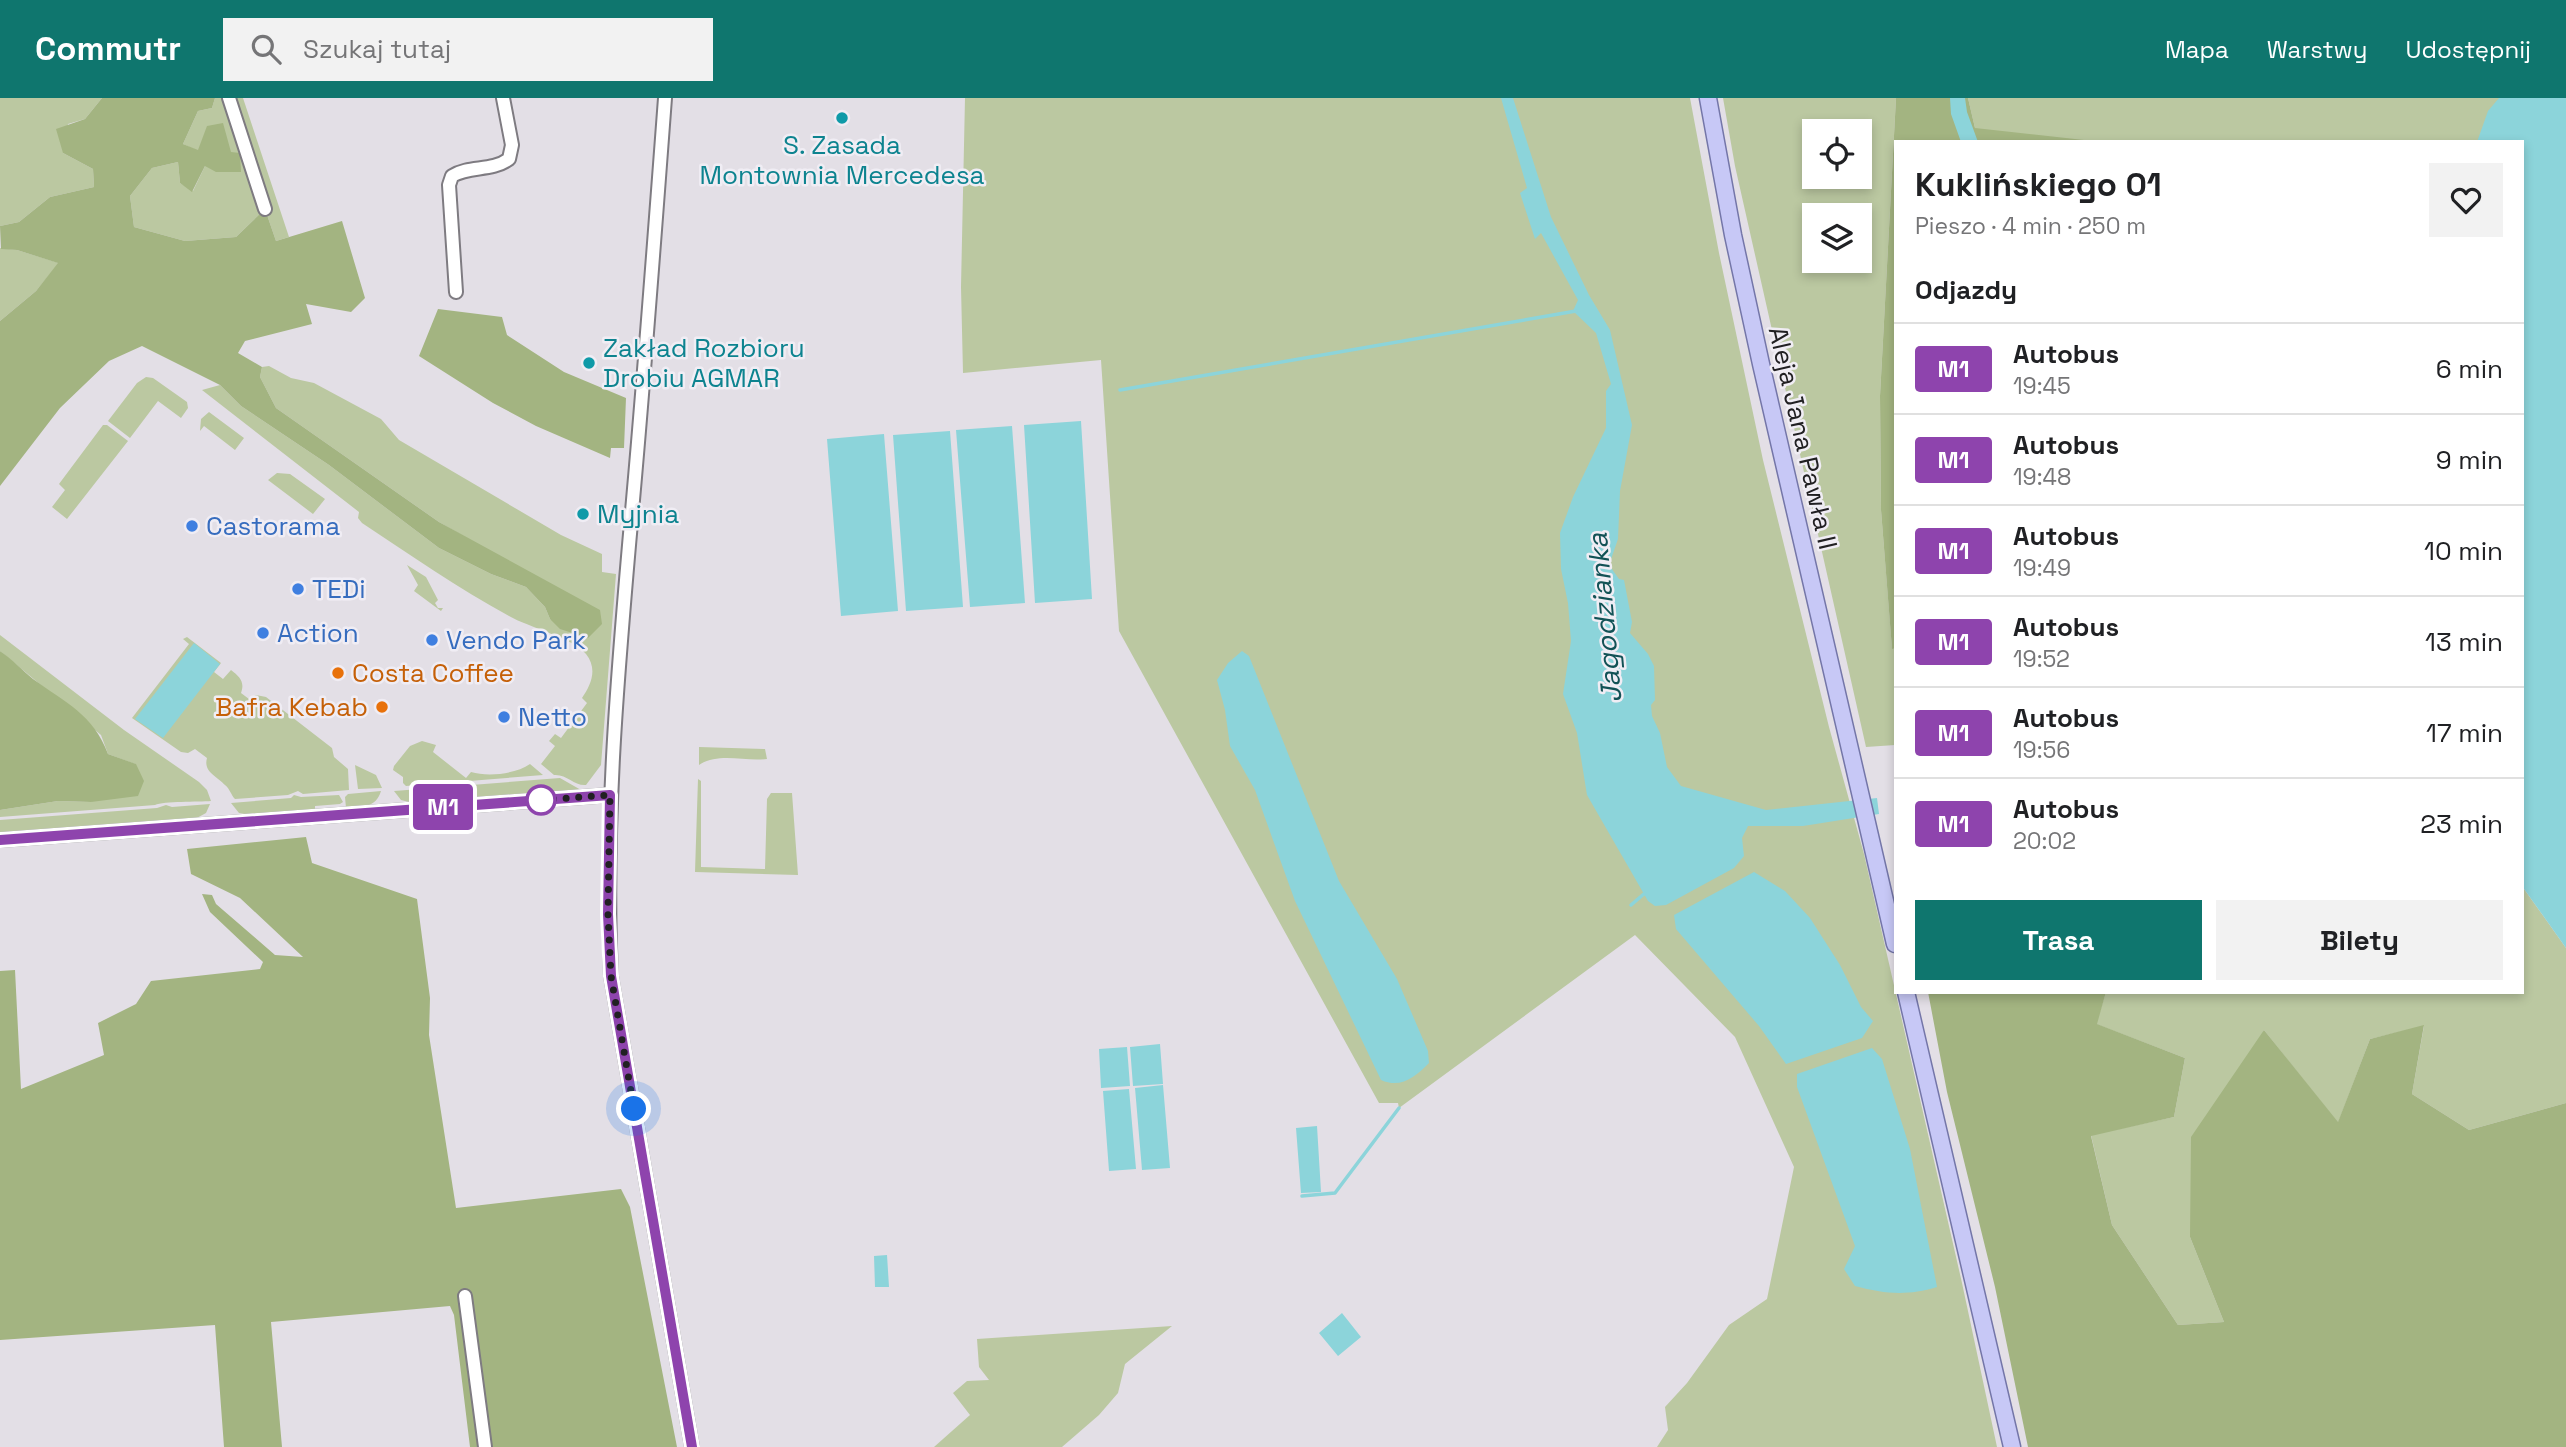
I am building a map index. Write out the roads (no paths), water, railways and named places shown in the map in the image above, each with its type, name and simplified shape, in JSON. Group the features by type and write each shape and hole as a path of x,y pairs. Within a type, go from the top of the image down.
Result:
{"main road":[{"name":"Aleja Jana Pawła II","path":"1708,98 1758,352 1894,940"},
{"path":"1906,994 2012,1447"}],"street":[{"path":"229,98 265,209"},
{"path":"456,292 449,185 452,176 463,170 497,167 509,159 512,145 503,98"},
{"path":"665,98 610,795 608,914 611,976 692,1447"},
{"path":"0,840 610,795"},
{"path":"465,1296 485,1447"}],"water":[{"name":"Jagodzianka","path":"1501,98 1513,98 1551,217 1589,295 1610,330 1632,425 1620,491 1618,539 1609,565 1619,579 1624,580 1632,622 1630,633 1648,654 1654,666 1655,700 1651,705 1652,716 1660,733 1667,767 1681,786 1766,810 1877,798 1879,814 1803,826 1748,826 1742,838 1744,856 1734,868 1666,905 1655,906 1648,901 1587,795 1577,733 1563,694 1571,641 1568,603 1561,569 1560,533 1573,497 1606,428 1606,391 1611,384 1596,333 1573,311 1578,300 1541,233 1535,239 1520,193 1527,188"},
{"path":"1950,98 1965,98 1977,140 1960,140 1951,114"},
{"path":"2499,98 2566,98 2566,948 2524,889 2524,140 2478,140 2488,111"},
{"path":"1081,421 1092,599 1035,603 1024,425"},
{"path":"1012,426 1025,603 970,607 956,430"},
{"path":"950,431 963,607 906,611 893,435"},
{"path":"884,434 898,611 841,616 827,439"},
{"path":"194,643 220,664 163,738 135,719"},
{"path":"1242,651 1249,656 1339,881 1397,979 1428,1051 1429,1063 1407,1080 1395,1083 1381,1080 1295,901 1255,790 1230,746 1217,680 1228,663"},
{"path":"1754,872 1785,891 1810,918 1840,965 1861,1007 1873,1021 1862,1038 1786,1064 1759,1026 1676,929 1674,915"},
{"path":"1160,1044 1163,1084 1133,1086 1130,1047"},
{"path":"1127,1047 1130,1086 1101,1088 1099,1049"},
{"path":"1872,1048 1882,1059 1910,1149 1937,1287 1926,1290 1896,1293 1855,1286 1844,1269 1855,1246 1797,1087 1797,1074"},
{"path":"1163,1085 1170,1168 1142,1170 1135,1088"},
{"path":"1129,1089 1136,1169 1109,1171 1103,1091"},
{"path":"1317,1126 1321,1192 1301,1193 1296,1128"},
{"path":"887,1255 889,1287 875,1287 874,1256"},
{"path":"1342,1313 1361,1337 1338,1356 1319,1333"}],"waterway":[{"path":"1120,390 1576,311"},
{"path":"1631,905 1645,893"},
{"path":"1302,1196 1335,1193 1399,1108"}],"place":[{"name":"S. Zasada Montownia Mercedesa","path":"842,118"},
{"name":"Zakład Rozbioru Drobiu AGMAR","path":"589,363"},
{"name":"Myjnia","path":"583,514"},
{"name":"Castorama","path":"192,526"},
{"name":"TEDi","path":"298,589"},
{"name":"Action","path":"263,633"},
{"name":"Vendo Park","path":"432,640"},
{"name":"Costa Coffee","path":"338,673"},
{"name":"Bafra Kebab","path":"382,707"},
{"name":"Netto","path":"504,717"}]}
